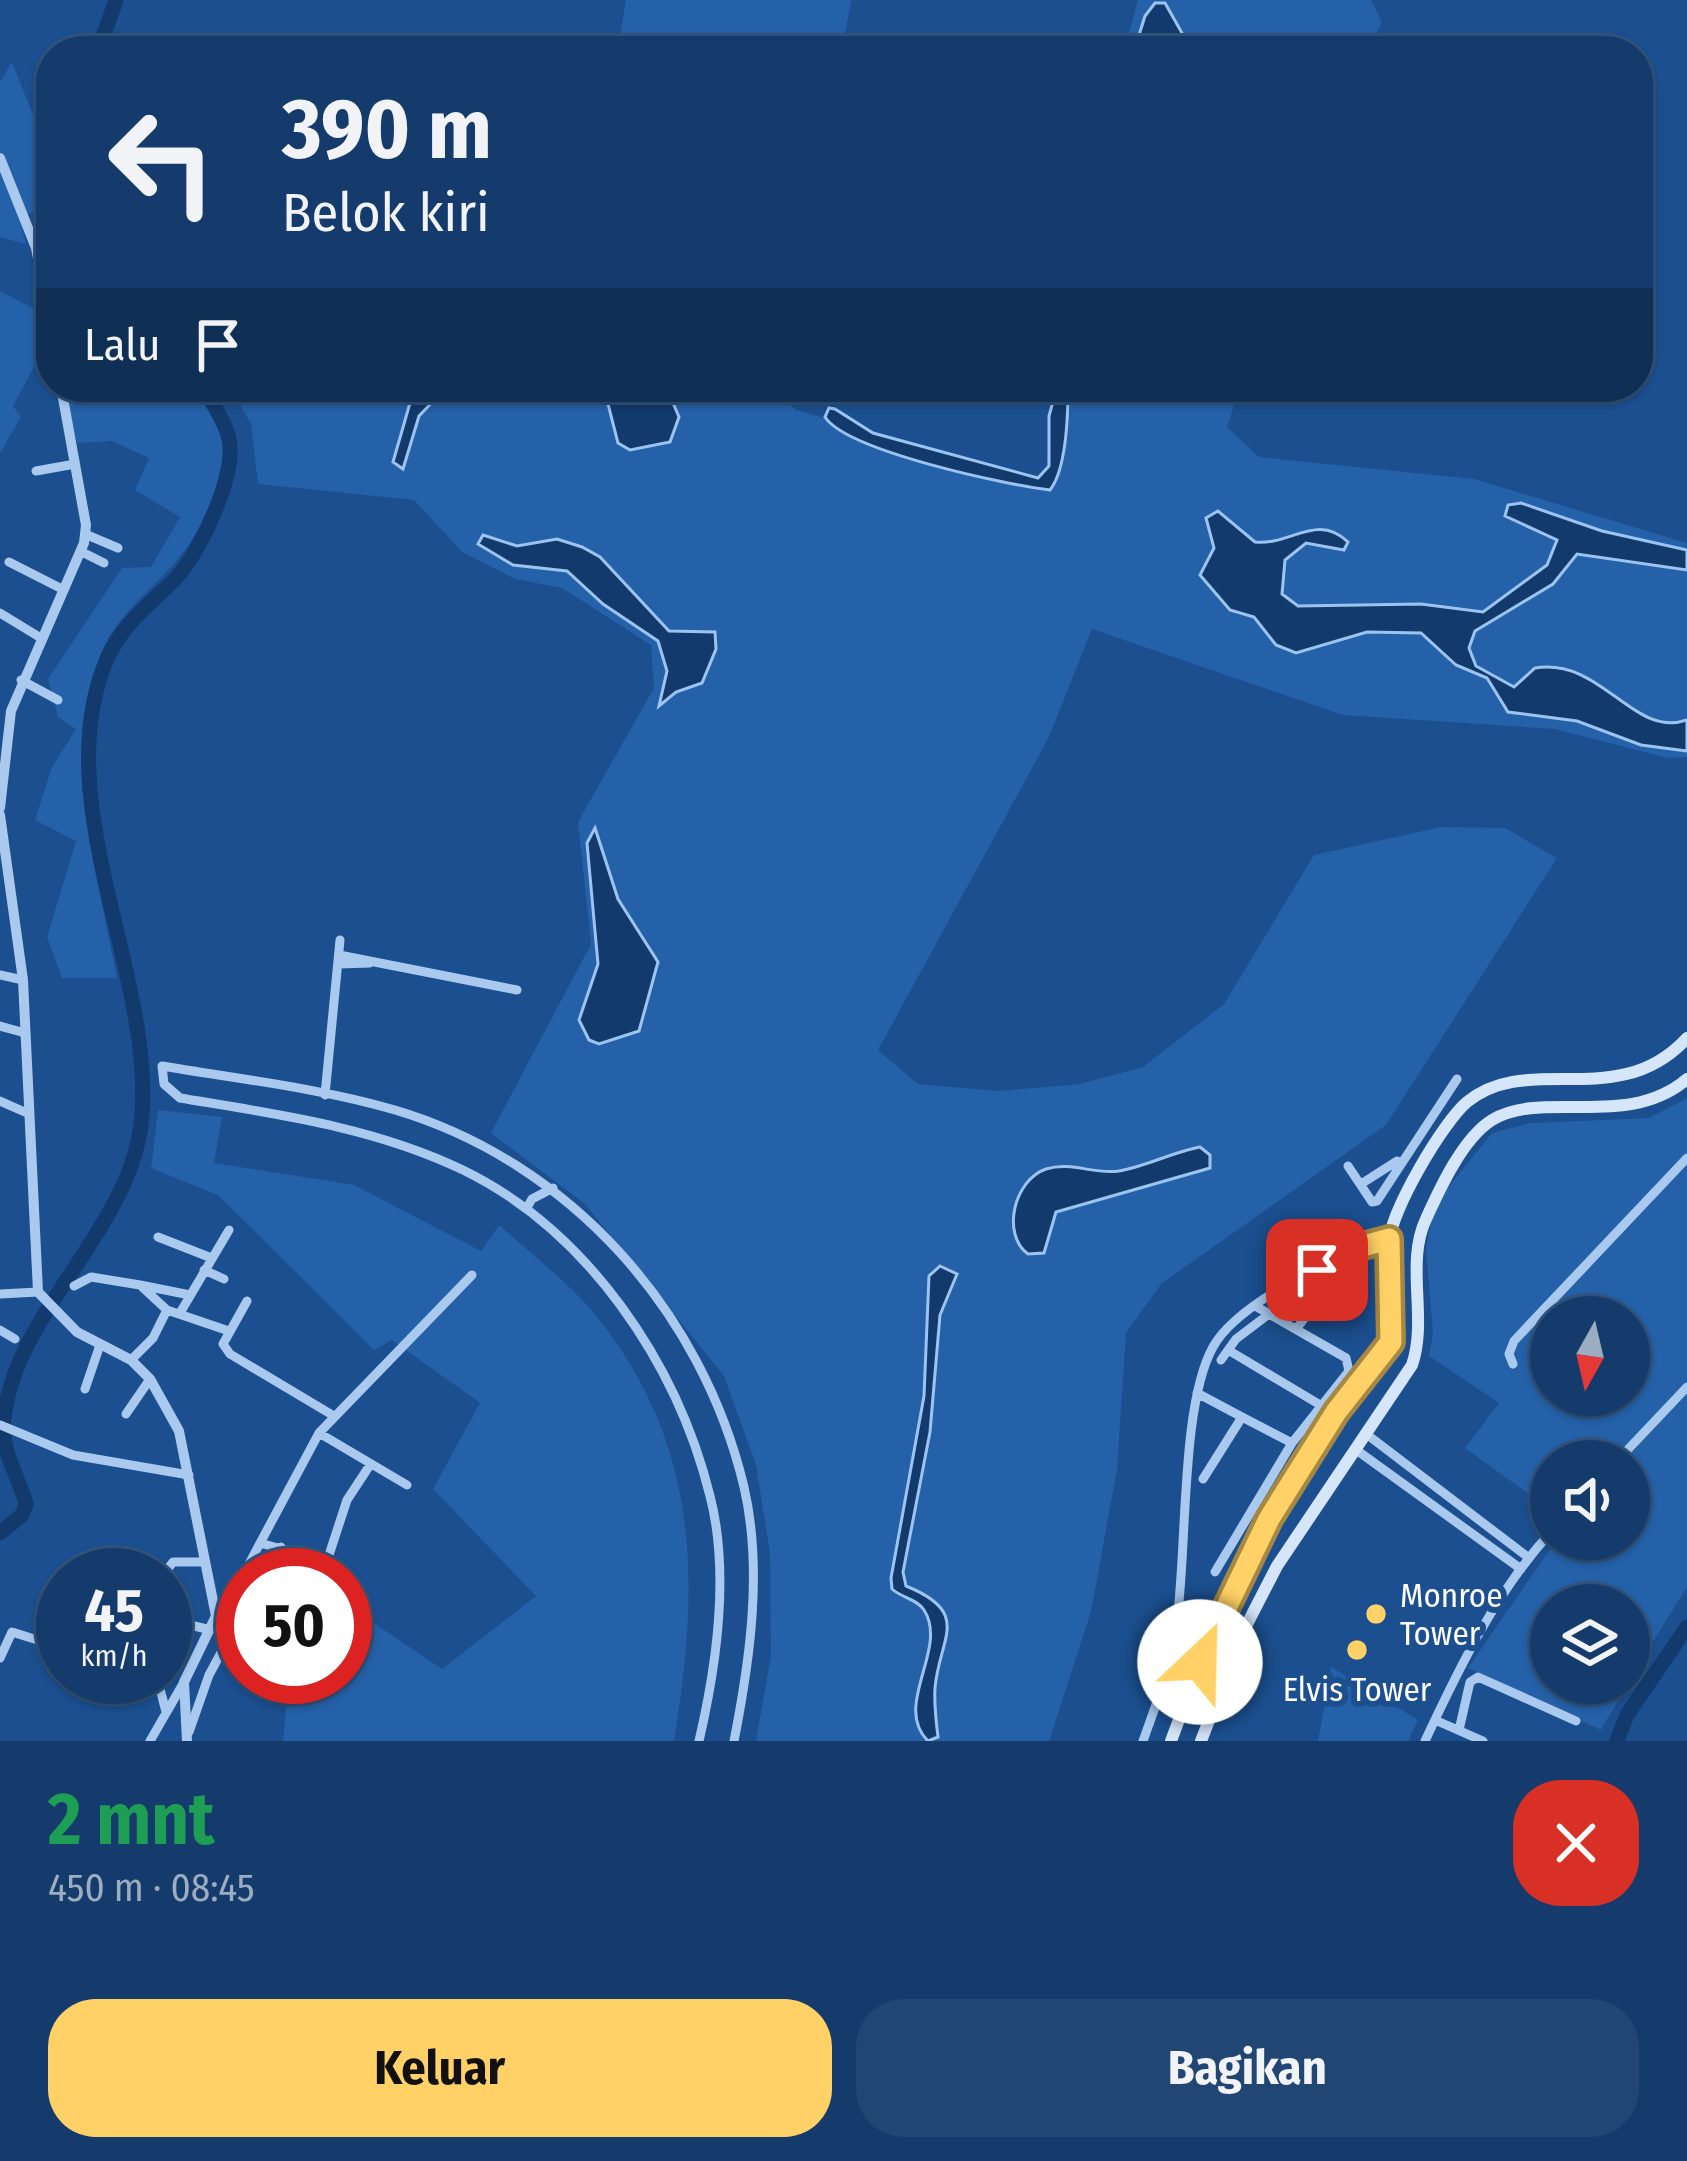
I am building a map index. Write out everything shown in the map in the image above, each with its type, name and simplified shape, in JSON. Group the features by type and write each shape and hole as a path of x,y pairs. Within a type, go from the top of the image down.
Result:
{"main road":[{"path":"1171,1741 1200,1662 1269,1519 1336,1412 1391,1342 1389,1239 1400,1200 1461,1107 1488,1089 1647,1071 1687,1037"},
{"path":"1201,1741 1227,1671 1277,1566 1402,1382 1418,1348 1421,1231 1480,1131 1514,1113 1654,1100 1687,1079"},
{"path":"1200,1662 1227,1671"}],"street":[{"path":"0,158 36,246"},
{"path":"64,402 85,534 82,552 3,726 0,811 6,882 23,980 39,1294 58,1315 131,1360 150,1379 179,1431 216,1616 192,1672"},
{"path":"36,471 75,464"},
{"path":"85,534 118,548"},
{"path":"82,552 104,563"},
{"path":"9,562 64,590"},
{"path":"0,613 41,638"},
{"path":"22,680 58,700"},
{"path":"325,1095 340,940"},
{"path":"338,960 517,990"},
{"path":"0,975 23,980"},
{"path":"0,1026 25,1033"},
{"path":"699,1741 718,1631 711,1498 659,1362 618,1301 526,1209 463,1170 389,1141 318,1121 180,1098 164,1084 162,1066 325,1095 396,1111 433,1126 553,1188 590,1217 638,1272 722,1416 745,1490 753,1563 750,1636 734,1741"},
{"path":"1348,1166 1372,1202 1457,1079"},
{"path":"0,1101 27,1112"},
{"path":"1360,1184 1402,1158"},
{"path":"1513,1364 1509,1354 1514,1341 1687,1158"},
{"path":"526,1209 532,1199 553,1188"},
{"path":"1384,1190 1400,1200"},
{"path":"180,1313 229,1230"},
{"path":"158,1237 209,1257"},
{"path":"1143,1741 1175,1636 1197,1394 1214,1346 1231,1324 1257,1307 1360,1247 1389,1239"},
{"path":"1296,1329 1353,1264 1360,1247"},
{"path":"204,1270 224,1279"},
{"path":"269,1548 334,1416 472,1275"},
{"path":"74,1286 91,1276 190,1295"},
{"path":"140,1285 167,1310 226,1330"},
{"path":"1,1296 39,1294"},
{"path":"247,1301 226,1330 223,1344 243,1365 334,1416"},
{"path":"1214,1572 1292,1443 1348,1374 1348,1362 1257,1307"},
{"path":"131,1360 153,1338 167,1310"},
{"path":"1269,1314 1225,1355 1322,1406"},
{"path":"0,1330 15,1339"},
{"path":"85,1389 100,1345"},
{"path":"125,1414 150,1379"},
{"path":"1637,1440 1687,1387"},
{"path":"1197,1394 1292,1443"},
{"path":"1203,1479 1242,1417"},
{"path":"0,1425 73,1455 189,1475"},
{"path":"1365,1433 1528,1558"},
{"path":"322,1434 407,1485"},
{"path":"1354,1449 1521,1569"},
{"path":"331,1548 347,1501 370,1465"},
{"path":"1405,1485 1414,1472"},
{"path":"270,1545 280,1548"},
{"path":"267,1548 270,1545"},
{"path":"1427,1740 1530,1556"},
{"path":"192,1562 204,1562"},
{"path":"192,1625 211,1630"},
{"path":"0,1658 10,1632 36,1637"},
{"path":"188,1730 216,1662"},
{"path":"1460,1735 1470,1682 1478,1677 1576,1721"},
{"path":"164,1704 166,1712"},
{"path":"150,1741 172,1704"},
{"path":"1435,1720 1460,1735 1483,1741"}],"shaded area":[{"path":"626,0 851,0 845,36 620,36"},
{"path":"1138,0 1371,0 1382,22 1375,36 1128,36"},
{"path":"1155,3 1165,3 1182,36 1139,36"},
{"path":"12,62 36,122 36,212 19,217 26,244 0,237 0,82"},
{"path":"0,291 36,310 36,363 13,406 21,417 0,453"},
{"path":"66,402 205,402 223,445 219,479 202,521 181,555 108,639 89,695 84,735 86,816 117,978 62,978 47,937 76,841 35,820 52,767 76,729 58,717 48,679 122,568 151,567 180,517 135,490 149,458 112,441 77,443"},
{"path":"239,402 788,402 796,410 1045,482 1053,402 1235,402 1227,427 1259,457 1474,479 1687,543 1687,757 1668,758 1555,729 1343,715 1092,629 1049,737 878,1050 918,1084 997,1091 1080,1084 1143,1067 1224,1004 1314,855 1441,827 1505,828 1557,858 1386,1125 1161,1284 1126,1333 1117,1469 1091,1612 1049,1741 756,1741 771,1655 770,1553 756,1465 724,1376 585,1204 491,1133 591,944 578,822 654,688 651,645 562,588 515,579 462,552 414,500 258,484 251,424"},
{"path":"432,402 419,416 403,469 393,462 410,403"},
{"path":"602,402 673,403 679,417 670,442 630,450 618,443 608,404"},
{"path":"1053,402 1068,402 1063,455 1050,490 895,454 839,430 825,417 829,408 835,409 873,433 1038,478 1049,466"},
{"path":"1521,503 1602,531 1687,550 1687,570 1577,554 1553,584 1475,631 1469,648 1476,666 1514,687 1535,668 1579,674 1650,718 1668,723 1687,720 1687,751 1641,745 1577,721 1508,712 1487,678 1456,665 1421,633 1367,632 1296,653 1276,645 1254,617 1230,610 1200,575 1214,548 1206,518 1218,511 1255,542 1325,530 1348,542 1344,550 1306,543 1285,560 1282,594 1298,606 1421,604 1483,612 1547,565 1557,540 1505,516 1508,505"},
{"path":"483,535 517,546 557,539 582,547 600,557 669,631 715,632 716,649 702,683 676,692 659,706 667,671 658,641 603,604 567,571 513,565 478,544"},
{"path":"595,828 618,899 658,962 639,1031 599,1044 589,1040 579,1020 598,964 587,843"},
{"path":"1687,1098 1687,1587 1650,1646 1650,1584 1530,1584 1530,1697 1468,1668 1543,1560 1650,1560 1650,1440 1530,1440 1530,1495 1465,1448 1499,1403 1429,1356 1433,1333 1426,1248 1434,1205 1492,1133 1531,1123 1649,1118"},
{"path":"158,1110 222,1117 214,1163 354,1185 481,1251 499,1225 594,1313 629,1363 655,1413 673,1464 684,1517 688,1626 674,1741 283,1741 287,1704 372,1704 372,1622 442,1669 536,1596 433,1489 480,1403 392,1340 374,1350 218,1195 151,1168"},
{"path":"1200,1147 1210,1155 1210,1168 1056,1212 1044,1253 1028,1254 1020,1245 1013,1221 1019,1195 1046,1169 1119,1171"},
{"path":"940,1266 957,1274 940,1315 930,1432 903,1572 906,1586 927,1596 946,1617 935,1688 938,1737 928,1741 916,1711 930,1625 921,1606 892,1589 891,1578 924,1396 929,1276"},
{"path":"1331,1667 1418,1720 1408,1741 1318,1741"},
{"path":"1545,1704 1616,1704 1601,1730"}],"waterway":[{"path":"103,36 116,0"},
{"path":"0,1533 22,1515 26,1504 5,1441 4,1418 13,1379 51,1304 119,1194 134,1156 142,1115 133,1003 95,827 89,769 92,713 114,646 187,565 223,489 230,450 224,423 212,402"},
{"path":"1617,1741 1627,1715 1687,1627"}],"place":[{"name":"Monroe Tower","path":"1376,1614"},
{"name":"Elvis Tower","path":"1357,1650"}],"route":[{"path":"1200,1662 1269,1519 1336,1412 1375,1369 1391,1342 1389,1239 1360,1247 1317,1270"}]}
